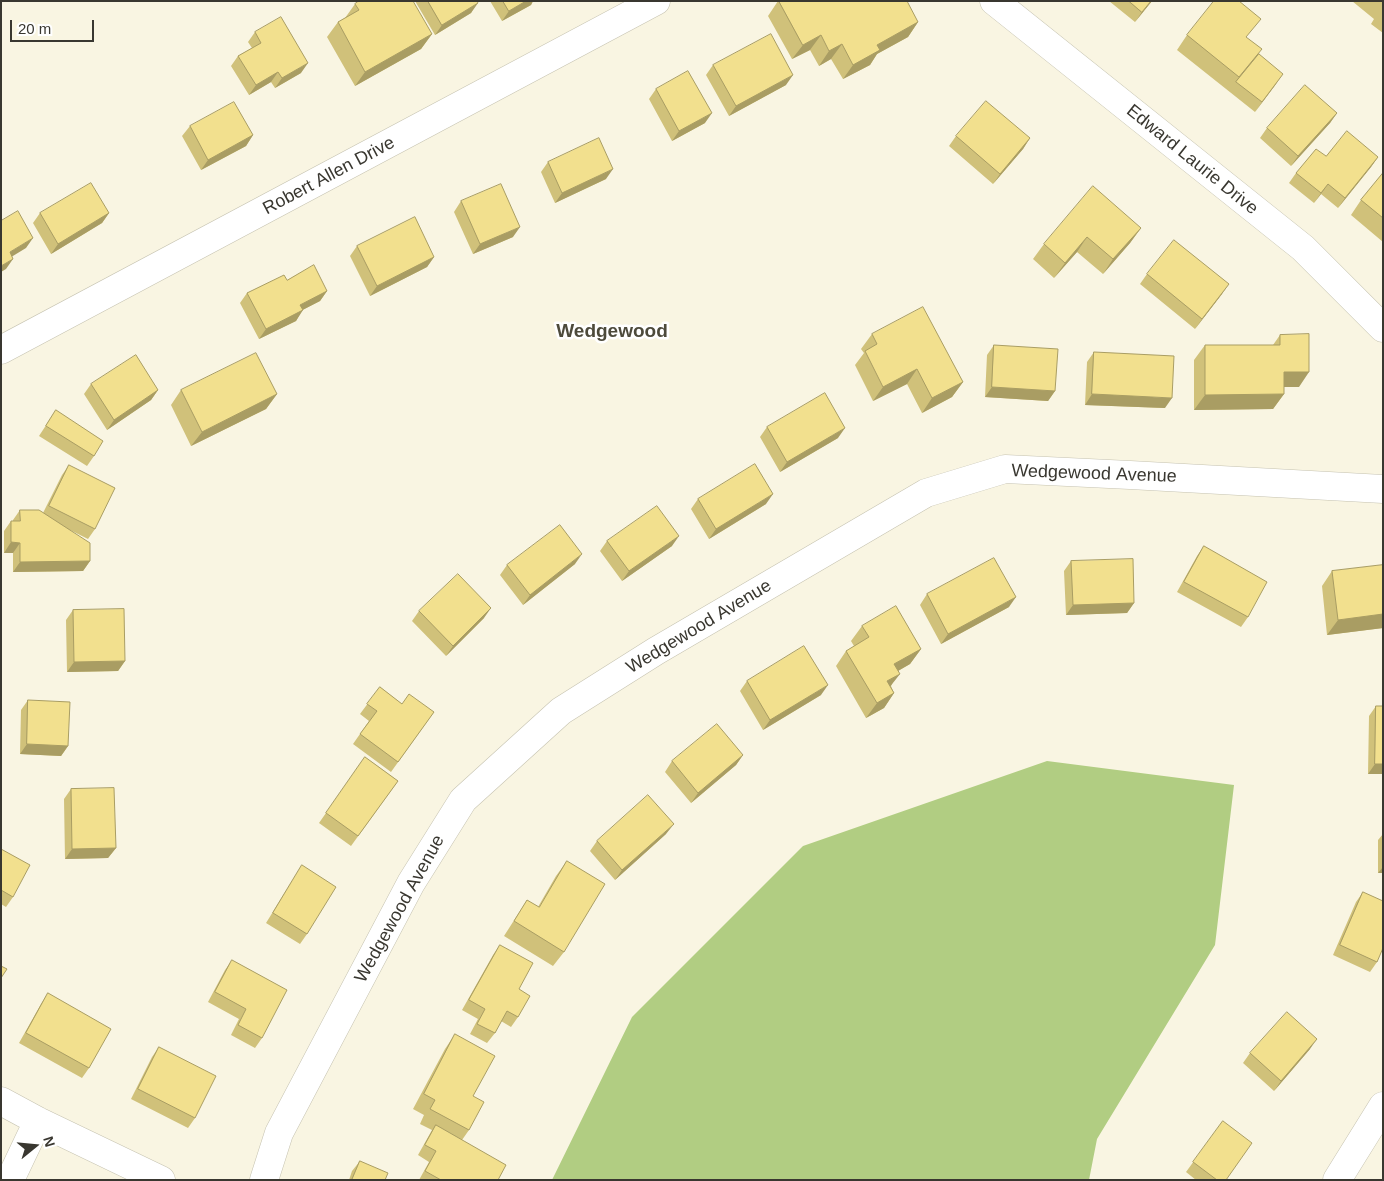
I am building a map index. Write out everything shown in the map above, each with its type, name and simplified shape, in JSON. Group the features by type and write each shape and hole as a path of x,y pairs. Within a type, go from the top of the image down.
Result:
{"street":[{"name":"Robert Allen Drive","path":"1,350 656,1"},
{"name":"Edward Laurie Drive","path":"994,1 1303,248 1383,328"},
{"name":"Wedgewood Avenue","path":"264,1180 279,1133 411,883 463,800 561,711 656,651 926,493 1005,469 1383,489"},
{"path":"1,1101 38,1122 161,1180"},
{"path":"1337,1180 1383,1106"},
{"path":"10,1180 38,1122"}],"green space":[{"path":"1047,761 1234,785 1215,945 1097,1139 1089,1180 552,1180 632,1017 803,846"}],"building":[{"path":"359,1 413,1 432,34 365,72 338,22 359,10 355,4"},
{"path":"428,1 477,1 478,3 442,25"},
{"path":"503,1 526,1 509,11"},
{"path":"779,1 907,1 918,22 877,45 880,50 853,65 842,44 829,51 821,35 803,45"},
{"path":"1129,1 1151,1 1142,12"},
{"path":"1214,1 1239,1 1261,19 1246,37 1262,49 1239,77 1187,35"},
{"path":"281,17 308,63 282,78 278,72 256,85 238,56 261,43 255,32"},
{"path":"771,34 793,75 736,106 713,65"},
{"path":"1259,54 1283,74 1262,102 1236,82"},
{"path":"688,71 712,113 679,131 656,89"},
{"path":"1305,85 1337,113 1298,156 1267,128"},
{"path":"986,101 1030,138 1000,174 956,136"},
{"path":"234,102 253,135 208,160 190,126"},
{"path":"1347,131 1378,157 1345,198 1328,184 1321,193 1296,173 1316,149 1326,156"},
{"path":"599,138 613,169 562,193 548,162"},
{"path":"1383,173 1383,218 1361,200"},
{"path":"91,183 109,213 58,244 40,213"},
{"path":"501,184 520,227 480,244 461,201"},
{"path":"1093,186 1141,228 1113,259 1087,237 1065,263 1044,244"},
{"path":"18,211 33,238 10,252 13,259 1,266 1,221"},
{"path":"415,217 434,257 377,286 357,246"},
{"path":"1174,240 1229,284 1202,319 1147,274"},
{"path":"314,265 327,291 300,305 303,310 266,329 247,293 284,275 287,280"},
{"path":"923,307 963,382 932,398 917,369 883,387 865,351 877,344 872,334"},
{"path":"1309,334 1309,372 1284,372 1284,394 1205,395 1205,345 1280,345 1280,335"},
{"path":"994,345 1058,349 1055,391 992,387"},
{"path":"1094,352 1174,356 1172,398 1092,394"},
{"path":"256,353 277,394 202,432 181,390"},
{"path":"136,355 158,390 114,420 91,384"},
{"path":"825,393 845,428 787,462 767,427"},
{"path":"56,410 103,441 94,456 46,426"},
{"path":"755,464 773,494 716,529 698,499"},
{"path":"69,465 115,488 95,529 49,506"},
{"path":"657,506 679,536 629,571 607,541"},
{"path":"20,510 39,510 90,543 90,561 20,562 20,543 11,542 11,521 20,521"},
{"path":"560,525 582,554 530,595 507,565"},
{"path":"1204,546 1267,582 1248,617 1184,582"},
{"path":"994,558 1016,597 948,634 927,594"},
{"path":"1133,559 1134,603 1073,605 1071,561"},
{"path":"1383,565 1383,614 1338,620 1332,571"},
{"path":"458,574 491,608 453,646 419,611"},
{"path":"896,606 921,649 894,664 900,674 887,681 894,693 877,703 846,651 869,637 862,626"},
{"path":"124,609 125,661 74,662 73,610"},
{"path":"804,646 828,685 770,720 747,681"},
{"path":"380,687 402,704 409,694 434,712 398,762 360,734 377,711 367,704"},
{"path":"28,700 70,702 68,746 27,744"},
{"path":"1376,706 1383,706 1383,764 1375,764"},
{"path":"717,724 743,755 698,793 672,761"},
{"path":"365,757 398,781 358,836 326,813"},
{"path":"114,788 116,848 72,849 71,789"},
{"path":"648,795 674,824 622,870 597,841"},
{"path":"1,849 30,865 13,897 1,890"},
{"path":"567,861 605,884 564,952 514,921 527,900 539,907"},
{"path":"302,865 336,887 307,934 273,913"},
{"path":"1363,892 1383,901 1383,948 1377,962 1340,945"},
{"path":"500,945 533,963 519,989 530,996 518,1017 507,1011 495,1033 477,1024 485,1009 469,1000"},
{"path":"232,960 287,990 262,1038 238,1025 246,1009 215,992"},
{"path":"1,966 7,969 1,978"},
{"path":"48,993 111,1029 89,1068 26,1033"},
{"path":"1287,1012 1317,1039 1281,1081 1250,1053"},
{"path":"455,1034 495,1056 473,1096 484,1102 469,1130 430,1109 435,1100 424,1094"},
{"path":"159,1047 216,1076 195,1118 138,1089"},
{"path":"1223,1121 1252,1143 1226,1180 1217,1180 1193,1162"},
{"path":"436,1125 506,1165 498,1180 441,1180 425,1171 436,1151 425,1145"},
{"path":"360,1161 388,1173 385,1180 352,1180"}],"district":[{"name":"Wedgewood","path":"612,332"}]}
